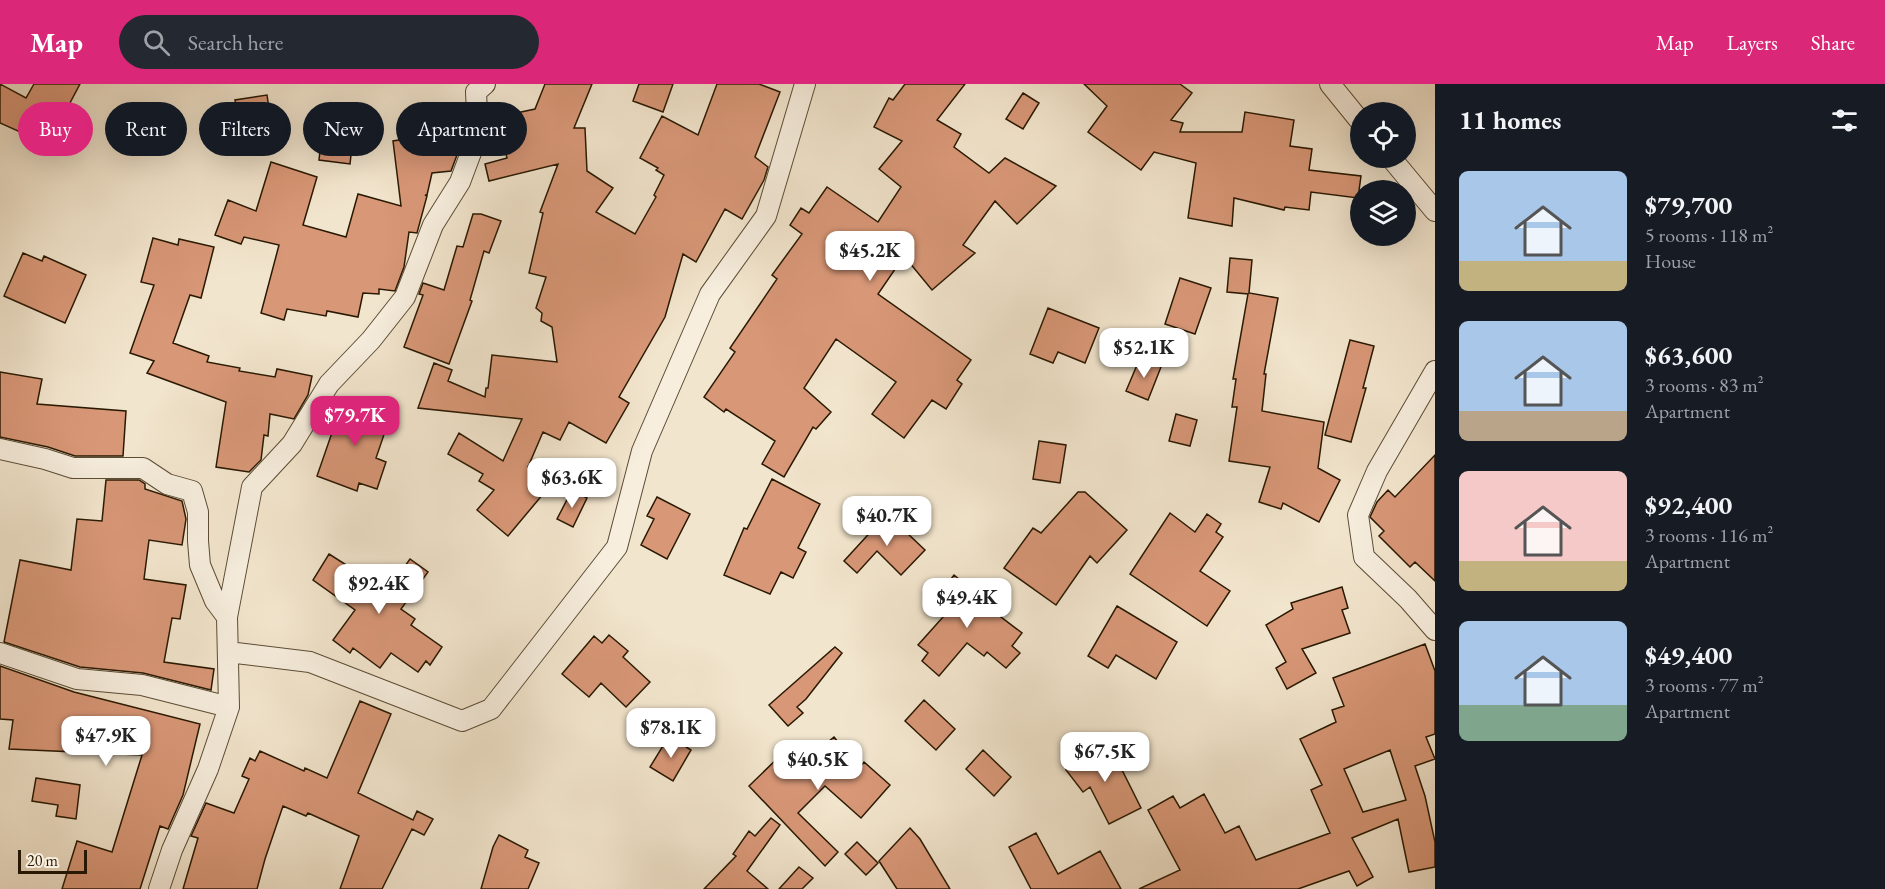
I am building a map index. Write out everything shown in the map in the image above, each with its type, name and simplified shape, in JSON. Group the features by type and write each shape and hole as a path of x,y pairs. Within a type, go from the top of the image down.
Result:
{"street":[{"path":"159,889 172,850 208,769 229,707 227,617 252,487 292,444 329,384 371,340 405,297 433,225 460,182 478,134 476,92 485,84"},
{"path":"228,652 310,662 462,721 491,709 617,547 642,451 710,294 766,216 805,84"},
{"path":"1330,84 1350,109"},
{"path":"1399,168 1435,211"},
{"path":"1435,371 1377,471 1358,515 1364,557 1408,599 1435,630"},
{"path":"0,449 45,459 72,468 143,468 166,484 192,491 198,512 200,565 215,601 227,617"},
{"path":"0,653 77,679 142,685 229,707"}],"building":[{"path":"0,84 26,98 34,84 80,84 70,102 18,102 18,131 0,123"},
{"path":"545,84 592,84 574,128 585,128 587,171 613,188 596,212 635,234 656,197 654,195 664,175 656,170 658,168 640,158 662,116 698,135 717,84 759,84 780,92 755,157 768,167 764,180 742,219 725,209 696,262 683,254 665,317 619,397 629,403 606,443 569,422 560,440 543,432 528,467 554,481 508,536 477,510 494,490 479,481 483,474 448,454 459,433 503,461 522,419 418,408 434,363 452,370 448,381 485,397 492,355 557,362 552,327 541,321 542,313 536,308 546,277 529,273 543,213 540,212 558,164 489,181 485,164 507,158 507,156 527,156 527,111 535,109"},
{"path":"639,84 673,84 663,112 633,101"},
{"path":"905,84 965,84 937,120 961,134 954,147 989,173 1005,158 1056,186 1017,224 995,201 963,245 975,253 932,290 904,256 878,294 971,360 957,380 962,384 946,409 932,400 904,438 872,414 896,382 836,339 804,388 831,412 816,429 813,427 784,477 762,464 775,441 726,409 724,412 704,397 735,352 730,348 777,279 772,275 802,234 790,225 801,208 809,213 827,187 878,222 901,187 879,169 902,141 874,127 889,98 893,100"},
{"path":"1084,84 1180,84 1192,93 1171,120 1183,123 1180,132 1242,132 1245,112 1294,120 1290,146 1312,149 1309,170 1361,176 1360,180 1350,180 1350,197 1311,192 1309,210 1285,207 1284,210 1234,198 1232,226 1188,218 1196,163 1154,152 1141,170 1088,132 1107,106"},
{"path":"1023,93 1039,103 1023,129 1006,119"},
{"path":"267,95 268,102 235,102 235,100"},
{"path":"393,141 396,141 396,156 457,156 451,171 432,173 417,233 409,232 404,267 395,291 379,289 379,294 363,293 358,317 327,311 326,316 287,309 284,320 261,313 279,245 244,237 241,244 215,235 228,200 256,211 271,162 317,177 303,225 346,237 358,194 401,206"},
{"path":"319,156 351,156 350,164 319,160"},
{"path":"473,214 481,214 501,221 489,253 484,251 470,300 472,301 449,364 404,347 423,295 419,294 423,283 444,290 457,246 463,247"},
{"path":"153,238 178,245 179,239 214,247 201,298 190,295 173,343 209,356 207,362 240,368 239,371 275,377 277,369 312,376 308,395 294,419 270,414 268,436 264,435 261,460 249,472 216,467 226,402 147,373 154,361 130,353 154,285 141,282"},
{"path":"23,253 42,261 44,256 86,275 65,323 4,296"},
{"path":"1230,258 1252,260 1249,293 1278,298 1264,374 1266,374 1262,411 1324,422 1318,468 1340,480 1319,522 1283,503 1281,509 1259,502 1270,467 1229,461 1237,407 1232,407 1236,379 1233,379 1248,294 1227,292"},
{"path":"1180,278 1211,288 1195,334 1165,324"},
{"path":"1048,308 1099,328 1085,363 1058,352 1053,363 1030,354"},
{"path":"1350,340 1374,346 1363,388 1366,388 1351,442 1325,435"},
{"path":"1140,358 1161,367 1148,400 1126,391"},
{"path":"0,372 42,379 37,404 126,411 123,456 75,456 48,447 0,437"},
{"path":"344,398 391,414 376,458 386,462 377,489 359,483 357,491 317,476"},
{"path":"1176,414 1197,420 1190,446 1169,441"},
{"path":"1039,441 1066,445 1060,483 1033,479"},
{"path":"1435,455 1435,581 1415,562 1410,567 1379,536 1384,531 1370,517 1377,502 1388,490 1395,497"},
{"path":"772,479 820,504 798,548 806,552 793,578 781,572 770,594 724,575 744,528 747,529"},
{"path":"106,480 139,480 145,484 145,489 182,501 186,519 182,545 149,540 144,579 186,585 180,619 172,618 164,662 214,669 211,690 143,673 80,667 4,642 20,560 71,570 77,519 102,521"},
{"path":"572,490 587,498 573,527 557,519"},
{"path":"1078,492 1085,492 1127,530 1097,563 1090,556 1056,605 1004,568 1033,528 1041,533"},
{"path":"657,497 690,514 667,559 641,545 654,519 647,516"},
{"path":"1170,513 1195,532 1207,514 1221,524 1216,532 1223,537 1200,571 1230,591 1207,626 1130,574"},
{"path":"887,514 925,550 901,575 877,551 857,573 844,561"},
{"path":"329,554 387,591 410,559 428,572 401,609 415,619 411,625 442,647 430,665 426,661 418,672 391,653 380,668 353,648 350,653 333,640 355,610 313,580"},
{"path":"954,575 986,601 984,604 1022,633 1012,646 1020,653 1006,668 987,652 984,656 967,643 939,676 922,661 928,653 918,645 943,617 931,605"},
{"path":"1342,587 1348,608 1342,610 1350,633 1302,649 1316,673 1287,689 1276,668 1286,662 1266,625 1293,609 1291,603"},
{"path":"1117,606 1177,642 1156,679 1116,655 1108,668 1088,656"},
{"path":"609,635 628,651 623,657 650,682 626,707 601,683 589,697 562,674 594,636 602,643"},
{"path":"1425,644 1435,671 1435,734 1426,737 1435,759 1415,766 1425,796 1435,842 1435,867 1409,872 1398,819 1352,838 1373,877 1357,886 1349,871 1298,889 1139,889 1180,870 1148,810 1173,796 1180,808 1204,794 1225,833 1239,826 1256,860 1330,833 1311,790 1322,785 1300,739 1336,722 1332,710 1344,706 1333,678","holes":["1390,750 1406,800 1363,812 1344,769"]},
{"path":"835,647 842,653 797,707 803,713 788,726 769,705"},
{"path":"0,666 74,692 200,724 183,795 168,829 160,826 140,889 62,889 77,841 112,852 142,755 9,749 13,720 0,719"},
{"path":"924,700 955,729 936,750 905,721"},
{"path":"360,701 391,714 358,793 413,820 417,811 433,819 424,835 412,829 382,889 340,889 359,836 308,813 306,816 283,806 257,889 183,889 198,838 191,836 206,803 234,813 249,779 242,776 250,758 255,761 260,751 304,771 305,768 327,778"},
{"path":"669,736 691,750 673,781 650,767"},
{"path":"834,737 859,768 864,762 890,785 861,818 825,786 798,813 838,852 825,866 749,786 784,752 798,767"},
{"path":"1102,742 1123,772 1141,808 1109,824 1090,787 1083,792 1066,770"},
{"path":"983,750 1011,777 994,796 966,769"},
{"path":"36,778 80,785 76,819 56,816 58,805 32,801"},
{"path":"771,818 780,825 747,871 768,889 704,889 736,856 733,854 749,831 755,836"},
{"path":"910,828 920,839 950,889 897,889 879,861"},
{"path":"1036,833 1058,874 1100,851 1121,889 1031,889 1009,847"},
{"path":"499,835 528,850 525,857 539,863 528,889 481,889 493,847"},
{"path":"857,842 878,863 866,875 845,854"},
{"path":"799,867 813,878 802,889 779,889"}]}
